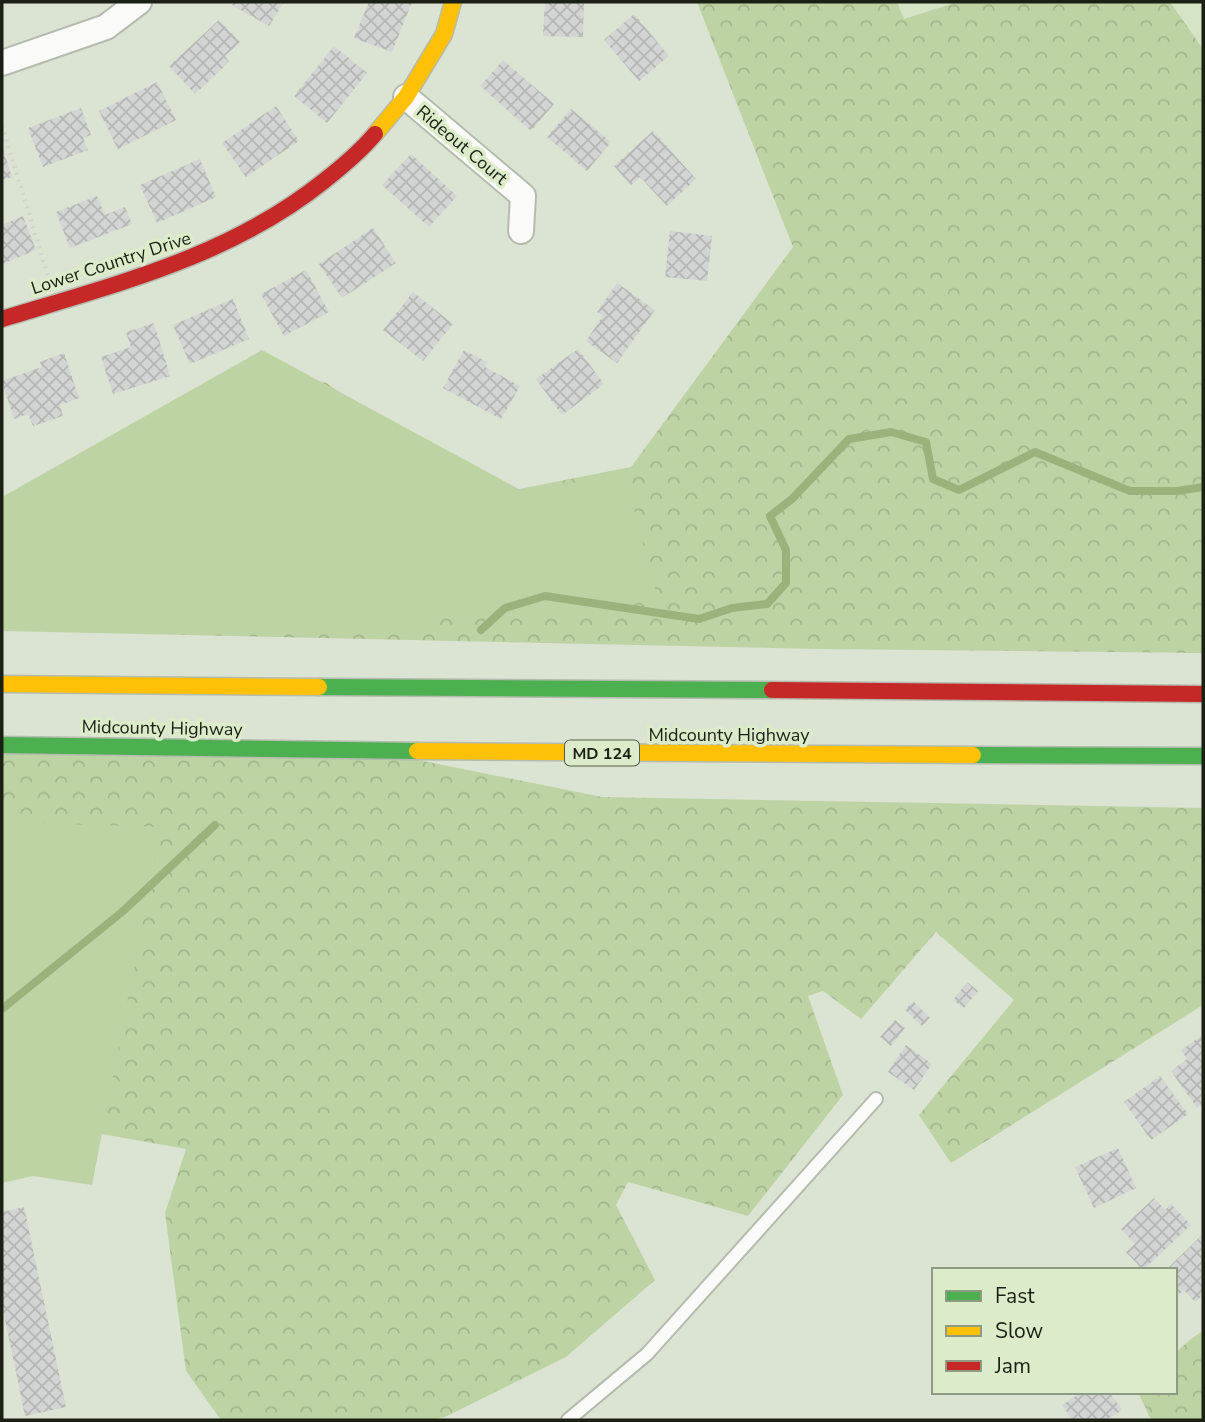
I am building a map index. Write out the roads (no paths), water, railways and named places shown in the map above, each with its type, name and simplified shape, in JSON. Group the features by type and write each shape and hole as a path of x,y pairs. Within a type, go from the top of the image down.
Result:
{"main road":[{"name":"Lower Country Drive","path":"2,319 166,269 232,242 298,202 360,152 406,97 444,34 453,2"},
{"path":"2,684 1203,694"},
{"name":"Midcounty Highway","path":"2,745 387,751 1203,756"}],"street":[{"path":"2,63 106,27 139,2"},
{"name":"Rideout Court","path":"406,97 523,196 521,232"}],"lane":[{"path":"568,1420 647,1354 876,1099"}],"waterway":[{"path":"481,630 505,608 545,596 699,619 732,608 767,604 786,583 786,550 770,516 792,499 849,439 891,432 926,442 933,479 959,490 1035,452 1130,491 1177,491 1203,487"},
{"path":"2,1009 122,912 215,825"}]}
